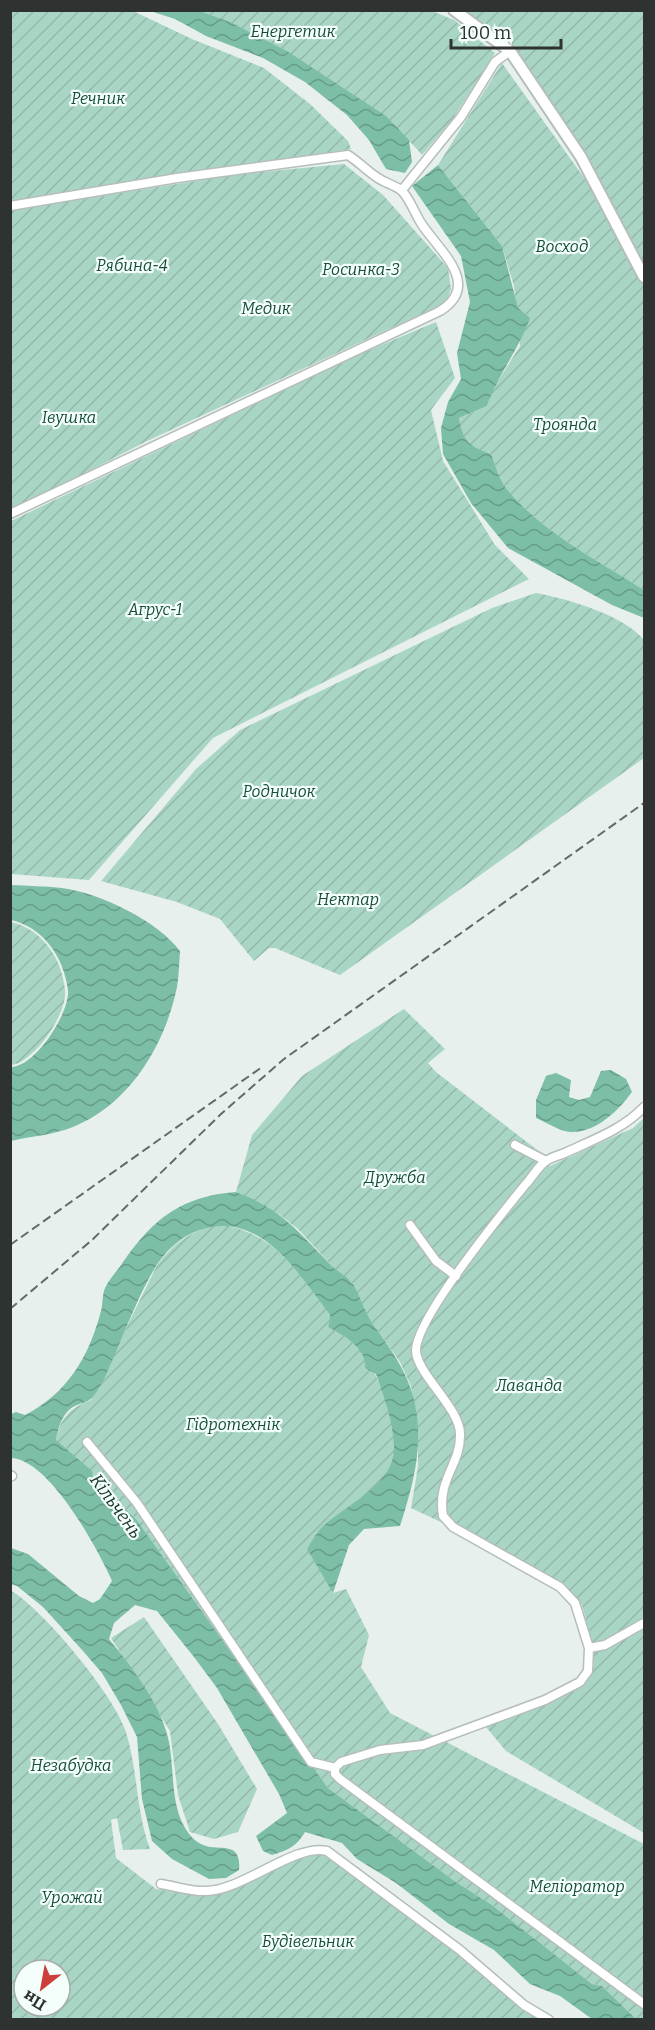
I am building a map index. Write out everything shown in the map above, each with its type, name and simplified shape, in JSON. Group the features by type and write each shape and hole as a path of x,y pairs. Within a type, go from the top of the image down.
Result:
{"street":[{"path":"454,10 510,51 581,157 645,277"},
{"path":"402,190 460,117 495,62 510,51"},
{"path":"10,206 177,178 348,156 376,177 402,190 422,225 447,255 457,278 458,294 454,302 10,514"},
{"path":"645,1107 614,1131 546,1161 473,1249 424,1327 416,1347 417,1358 461,1431 459,1449 444,1483 443,1516 453,1527 560,1587 575,1603 589,1648 588,1671 580,1682 545,1700 423,1745 380,1750 340,1762 335,1768 335,1774 340,1779 645,2004"},
{"path":"515,1145 546,1161"},
{"path":"410,1225 436,1261 456,1276"},
{"path":"87,1442 137,1503 311,1762 335,1768"},
{"path":"589,1648 605,1645 645,1623"},
{"path":"161,1884 207,1892 272,1868 309,1851 327,1851 460,1950 524,2005 549,2019"}],"green space":[{"name":"Речник","path":"11,11 133,11 192,39 264,68 310,104 348,141 351,149 11,201"},
{"name":"Енергетик","path":"200,11 432,11 454,20 495,53 452,120 422,155 382,116 321,74 254,34"},
{"name":"Восход","path":"466,11 644,11 644,269 542,98 493,36"},
{"name":"Троянда","path":"502,63 615,221 644,273 644,590 536,519 506,488 491,454 468,442 461,426 459,418 487,406 493,389 520,346 514,286 502,246 438,165"},
{"path":"344,164 383,195 448,268 451,289 447,302 145,442 11,511 11,210 240,174"},
{"name":"Агрус-1","path":"436,322 455,378 431,410 443,461 495,545 529,579 213,738 89,880 11,874 11,521 353,357"},
{"path":"536,593 594,609 623,623 644,640 644,758 340,975 275,948 269,948 254,961 220,919 177,902 101,881 196,769 240,730 492,608"},
{"path":"11,922 32,931 41,938 55,956 65,990 61,1011 48,1035 30,1056 11,1065"},
{"name":"Лаванда","path":"404,1009 445,1049 428,1063 436,1072 545,1156 550,1166 633,1128 644,1118 644,1833 506,1751 486,1727 556,1700 586,1683 594,1666 591,1638 582,1605 566,1587 496,1548 411,1508 418,1466 418,1429 411,1386 400,1362 368,1317 352,1282 336,1270 298,1229 280,1215 236,1192 252,1135 302,1076"},
{"name":"Гідротехнік","path":"216,1224 254,1235 283,1256 307,1283 330,1315 328,1327 351,1342 365,1357 387,1403 395,1437 393,1463 378,1484 316,1534 333,1593 346,1589 369,1635 361,1667 390,1713 644,1844 644,2019 636,2019 602,1986 592,1984 492,1905 456,1882 328,1788 136,1519 116,1500 95,1489 56,1440 60,1426 67,1415 91,1400 157,1265 183,1239"},
{"path":"10,1590 40,1615 76,1655 108,1697 126,1732 142,1821 150,1849 123,1850 117,1818 111,1820 116,1858 156,1889 203,1896 321,1851 336,1859 361,1882 442,1941 523,2010 539,2019 11,2019"},
{"path":"144,1617 218,1724 257,1789 238,1832 214,1839 190,1832 178,1795 170,1731 111,1638"}],"water":[{"path":"150,11 200,11 230,22 287,51 386,116 409,140 412,162 405,173 386,169 369,140 347,115 305,82 263,58 206,36 175,19"},
{"path":"438,165 502,246 518,308 530,318 487,406 459,418 465,438 472,445 491,454 506,488 536,519 644,590 644,618 612,605 508,548 471,503 443,454 441,428 448,402 461,379 457,353 470,302 461,256 412,186"},
{"path":"11,885 62,888 110,902 158,929 180,951 177,987 164,1030 154,1051 128,1088 112,1104 73,1127 11,1141 11,1067 20,1065 30,1058 49,1037 63,1012 68,990 62,966 50,945 33,929 11,920"},
{"path":"611,1070 626,1079 632,1092 614,1113 598,1125 589,1129 567,1132 536,1118 536,1100 546,1076 556,1073 571,1080 569,1097 579,1100 590,1097 601,1071"},
{"name":"Кільчень","path":"236,1192 278,1214 351,1281 369,1317 405,1374 416,1410 418,1440 415,1469 400,1526 364,1529 349,1545 333,1593 307,1549 323,1526 368,1492 387,1471 393,1459 394,1446 390,1418 376,1374 365,1368 362,1354 353,1343 328,1327 330,1315 305,1281 276,1249 259,1237 241,1229 222,1226 200,1230 176,1243 167,1252 144,1288 106,1375 94,1396 67,1412 56,1440 92,1471 95,1489 116,1500 136,1519 328,1788 456,1882 492,1905 592,1984 602,1986 636,2019 592,2019 560,1996 530,1984 494,1950 449,1924 396,1883 357,1859 342,1843 305,1832 295,1845 287,1849 272,1855 263,1851 256,1836 287,1813 279,1794 217,1688 194,1657 157,1611 135,1605 114,1623 109,1639 136,1674 160,1715 169,1742 176,1801 181,1820 192,1837 201,1844 233,1850 239,1860 239,1870 226,1878 209,1879 172,1859 152,1841 142,1799 137,1737 121,1705 102,1673 43,1607 17,1586 11,1584 11,1548 28,1554 79,1596 93,1603 100,1599 112,1581 84,1528 56,1489 41,1473 26,1462 11,1458 11,1414 16,1412 25,1415 40,1406 53,1396 75,1372 96,1327 107,1285 146,1233 171,1212 185,1204 217,1194"}],"railway":[{"path":"10,1309 92,1240 221,1114 284,1059 644,803"},
{"path":"10,1245 262,1067"}],"park label":[{"name":"Рябина-4","path":"132,265"},
{"name":"Росинка-3","path":"361,269"},
{"name":"Медик","path":"266,308"},
{"name":"Івушка","path":"69,417"},
{"name":"Родничок","path":"279,791"},
{"name":"Нектар","path":"348,899"},
{"name":"Дружба","path":"395,1177"},
{"name":"Незабудка","path":"71,1765"},
{"name":"Меліоратор","path":"577,1886"},
{"name":"Урожай","path":"72,1897"},
{"name":"Будівельник","path":"308,1941"}]}
